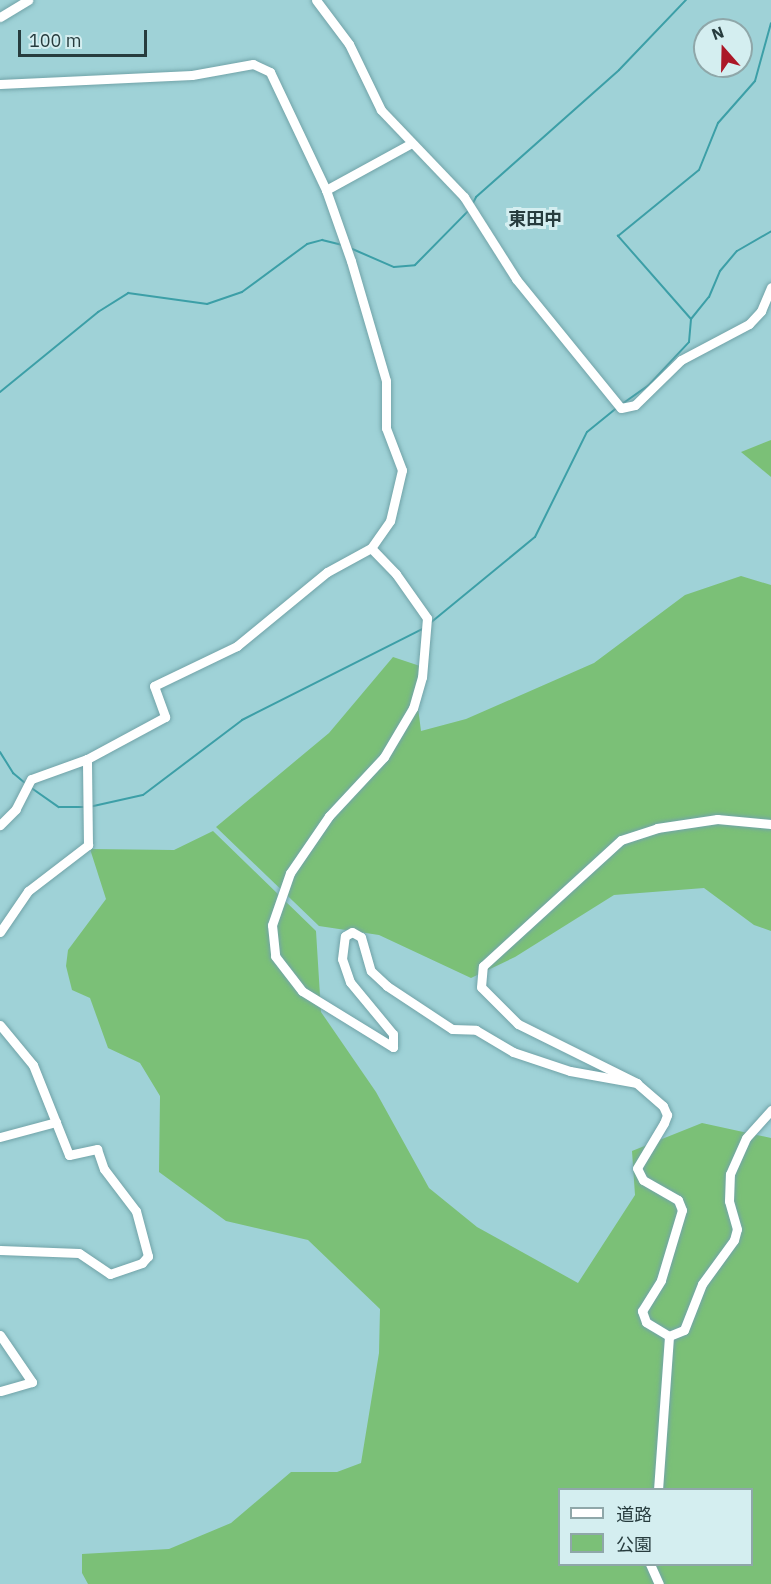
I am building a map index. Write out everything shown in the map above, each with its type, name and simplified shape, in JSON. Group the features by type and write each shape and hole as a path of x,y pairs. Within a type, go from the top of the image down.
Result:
{"street":[{"path":"0,17 28,0"},
{"path":"316,0 349,44 381,110 410,144 464,197 516,279 621,408 635,405 681,360 750,324 761,311 771,287"},
{"path":"0,84 192,75 253,64 270,72 279,83 326,190 384,372 386,428 402,470 390,521 370,548 327,572 237,646 154,686 165,717 87,759 31,779 16,809 0,825"},
{"path":"326,190 410,144"},
{"path":"370,548 396,574 427,618 422,677 413,708 384,758 329,816 290,873 272,925 275,956 302,991 393,1047 393,1034 350,982 342,959 345,936 352,932 361,937 371,971 387,986 452,1029 476,1030 513,1052 570,1071 637,1083"},
{"path":"0,932 28,891 88,845 87,759"},
{"path":"669,1336 646,1322 642,1311 661,1280 682,1210 678,1200 637,1174 637,1168 667,1115 657,1098 637,1083 518,1024 481,987 483,966 621,840 657,828 717,819 771,824"},
{"path":"0,1025 33,1065 69,1155 97,1149 104,1168 136,1211 148,1256 142,1263 110,1274 80,1253 0,1250"},
{"path":"669,1336 684,1330 702,1284 734,1240 737,1229 729,1201 730,1174 746,1138 771,1110"},
{"path":"0,1137 56,1122"},
{"path":"0,1335 32,1382 0,1391"},
{"path":"657,1488 669,1369 669,1336"},
{"path":"651,1566 659,1584"}],"green space":[{"path":"771,440 771,477 741,452"},
{"path":"741,576 771,585 771,931 754,925 704,888 614,895 515,957 471,978 379,935 319,926 216,827 329,733 393,657 423,667 416,692 421,731 466,719 594,663 685,595"},
{"path":"213,831 316,931 321,1012 376,1092 429,1188 477,1227 578,1283 635,1195 632,1151 702,1123 771,1138 771,1584 88,1584 82,1573 82,1554 169,1549 231,1523 291,1472 337,1472 361,1463 379,1353 380,1309 308,1240 226,1221 159,1172 160,1096 140,1063 108,1048 90,998 72,990 66,966 68,950 106,899 90,849 174,850"}],"waterway":[{"path":"472,205 476,197 619,70 686,0"},
{"path":"691,319 618,236 699,170 718,123 755,81 771,23"},
{"path":"350,248 394,267 415,265 469,210"},
{"path":"622,404 648,386 689,342 691,319 709,297 720,271 737,251 771,231"},
{"path":"0,392 98,312 128,293 207,304 242,292 307,244 322,240 342,245"},
{"path":"429,624 535,537 587,432 618,407"},
{"path":"89,807 143,795 242,720 424,628"},
{"path":"0,752 13,773 25,783"},
{"path":"30,787 59,807 83,807"}],"district":[{"name":"東田中","path":"535,219"}]}
